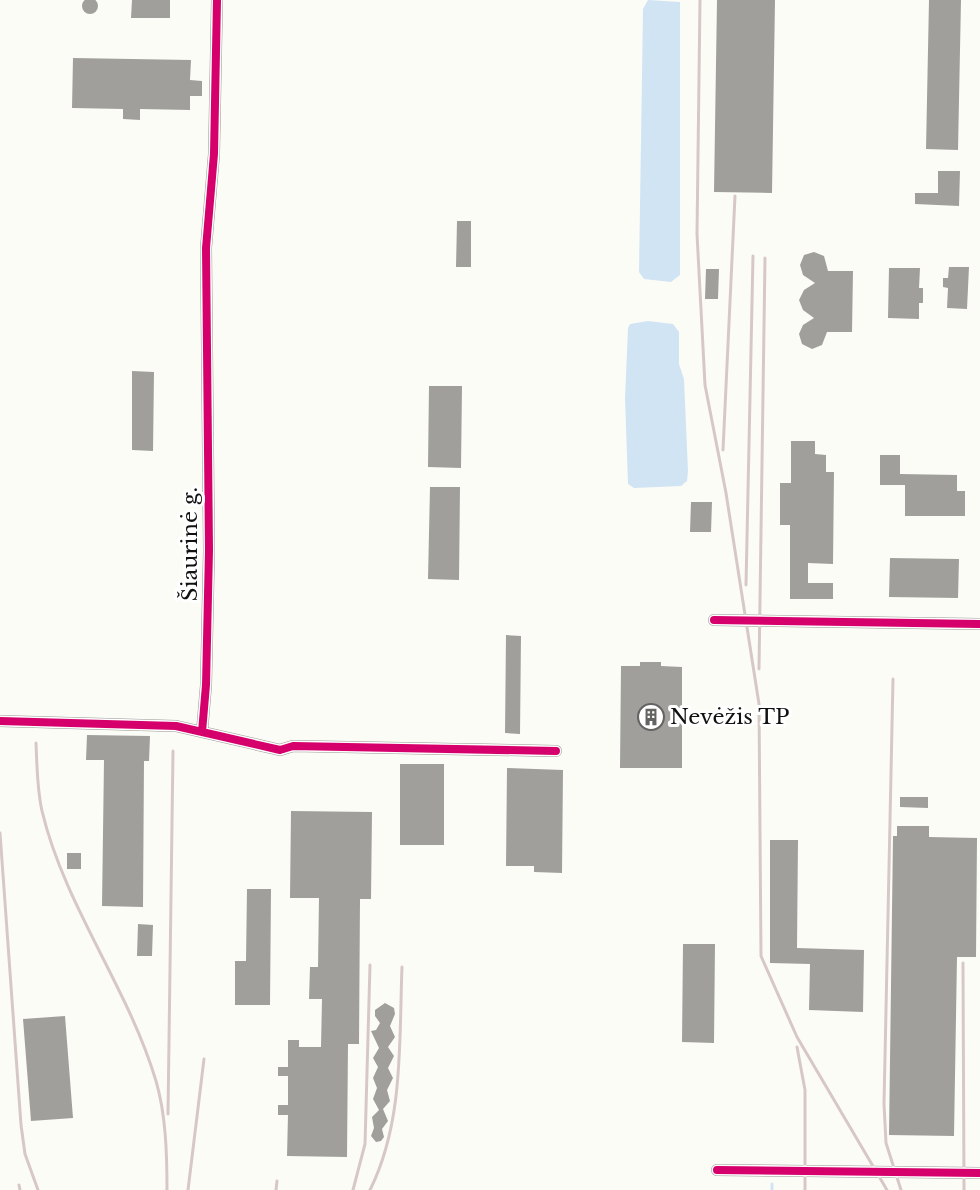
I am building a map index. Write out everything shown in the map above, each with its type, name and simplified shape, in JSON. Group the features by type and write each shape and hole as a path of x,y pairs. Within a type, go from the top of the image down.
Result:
{"street":[{"name":"Šiaurinė g.","path":"202,732 206,685 209,550 209,337 206,248 214,154 217,0"},
{"path":"714,620 980,624"},
{"path":"0,721 176,726 280,750 293,746 556,751"},
{"path":"717,1170 980,1173"}],"water":[{"path":"648,0 680,2 680,275 671,282 644,279 639,272 643,9"},
{"path":"648,321 673,324 679,332 679,364 684,379 688,471 687,481 681,486 634,488 628,484 625,398 628,328 630,324"}],"building":[{"path":"90,-2 96,0 98,6 96,12 90,14 84,12 82,6 84,0"},
{"path":"132,0 170,0 170,18 131,18"},
{"path":"717,0 775,0 772,193 714,192"},
{"path":"929,0 961,0 958,150 926,149"},
{"path":"73,58 191,60 190,80 202,81 202,96 190,96 190,110 140,109 140,120 123,119 123,109 72,108"},
{"path":"938,171 960,171 959,206 915,204 915,193 938,193"},
{"path":"457,221 471,221 471,267 456,267"},
{"path":"814,252 824,256 828,271 853,271 852,332 827,332 822,345 812,349 802,344 799,334 803,325 814,318 803,310 799,300 804,290 815,283 803,275 800,265 804,255"},
{"path":"949,267 969,267 967,309 947,308 948,288 943,287 943,278 948,278"},
{"path":"889,268 920,268 919,288 923,288 923,303 919,303 919,319 888,318"},
{"path":"706,269 719,269 718,299 705,299"},
{"path":"132,371 154,372 153,451 132,450"},
{"path":"429,386 462,386 461,468 428,467"},
{"path":"791,441 815,441 815,454 826,455 826,472 834,472 833,564 808,563 808,583 833,583 833,599 790,599 790,525 780,525 780,483 791,483"},
{"path":"880,455 900,455 900,474 957,475 957,491 965,491 965,516 905,516 905,485 880,485"},
{"path":"430,487 460,487 459,580 428,579"},
{"path":"691,502 712,502 711,532 690,532"},
{"path":"890,558 959,559 958,598 889,597"},
{"path":"506,635 521,636 520,734 505,733"},
{"name":"Nevėžis TP","path":"640,662 661,662 661,666 682,667 682,768 620,768 621,666 640,666"},
{"path":"87,735 150,736 149,761 144,761 143,907 102,906 104,760 86,760"},
{"path":"400,764 444,764 444,845 400,845"},
{"path":"507,768 563,770 562,873 534,872 534,866 506,866"},
{"path":"900,797 928,797 928,808 900,807"},
{"path":"291,811 372,812 371,899 360,899 359,1044 348,1044 347,1157 287,1156 288,1115 278,1115 278,1105 288,1105 288,1076 278,1076 278,1067 288,1067 288,1040 299,1040 299,1047 321,1047 322,999 309,999 310,967 318,967 319,898 290,898"},
{"path":"897,826 929,826 929,837 977,838 976,957 957,957 954,1136 889,1135 893,836 897,836"},
{"path":"770,840 798,840 797,948 864,950 863,1012 809,1010 810,964 770,963"},
{"path":"67,853 81,853 81,869 67,869"},
{"path":"247,889 271,889 270,1005 235,1005 235,961 246,961"},
{"path":"138,924 153,925 152,956 137,956"},
{"path":"683,944 715,944 714,1043 682,1042"},
{"path":"385,1003 394,1008 395,1014 390,1026 395,1037 388,1047 394,1056 388,1068 393,1078 387,1090 390,1101 383,1109 388,1121 382,1129 384,1137 381,1141 376,1142 371,1136 374,1128 372,1117 379,1110 373,1099 377,1088 373,1078 378,1067 373,1058 379,1048 371,1031 376,1030 380,1023 375,1016 375,1010"},
{"path":"65,1016 73,1118 31,1121 23,1019"}],"waterway":[{"path":"772,1184 772,1190"}],"railway":[{"path":"700,0 697,234 705,385 726,493 759,704 761,956 797,1037 887,1190"},
{"path":"723,450 735,196"},
{"path":"746,585 753,256"},
{"path":"759,669 765,258"},
{"path":"893,679 884,1104 886,1143 901,1190"},
{"path":"36,743 40,803 52,846 81,914 130,1013 156,1081 164,1121 167,1190"},
{"path":"168,1114 173,751"},
{"path":"0,833 21,1125 25,1154 38,1190"},
{"path":"963,963 964,1190"},
{"path":"353,1190 365,1144 370,965"},
{"path":"370,1190 381,1164 394,1109 400,1052 402,967"},
{"path":"797,1047 805,1090 805,1190"},
{"path":"188,1190 204,1059"},
{"path":"276,1190 277,1181"},
{"path":"19,1185 20,1190"}],"cycle path":[{"path":"202,732 206,685 209,550 206,248 214,154 217,0"},
{"path":"714,620 980,624"},
{"path":"0,721 176,726 280,750 293,746 556,751"},
{"path":"717,1170 980,1173"}],"place":[{"name":"Nevėžis TP","path":"651,717"}]}
